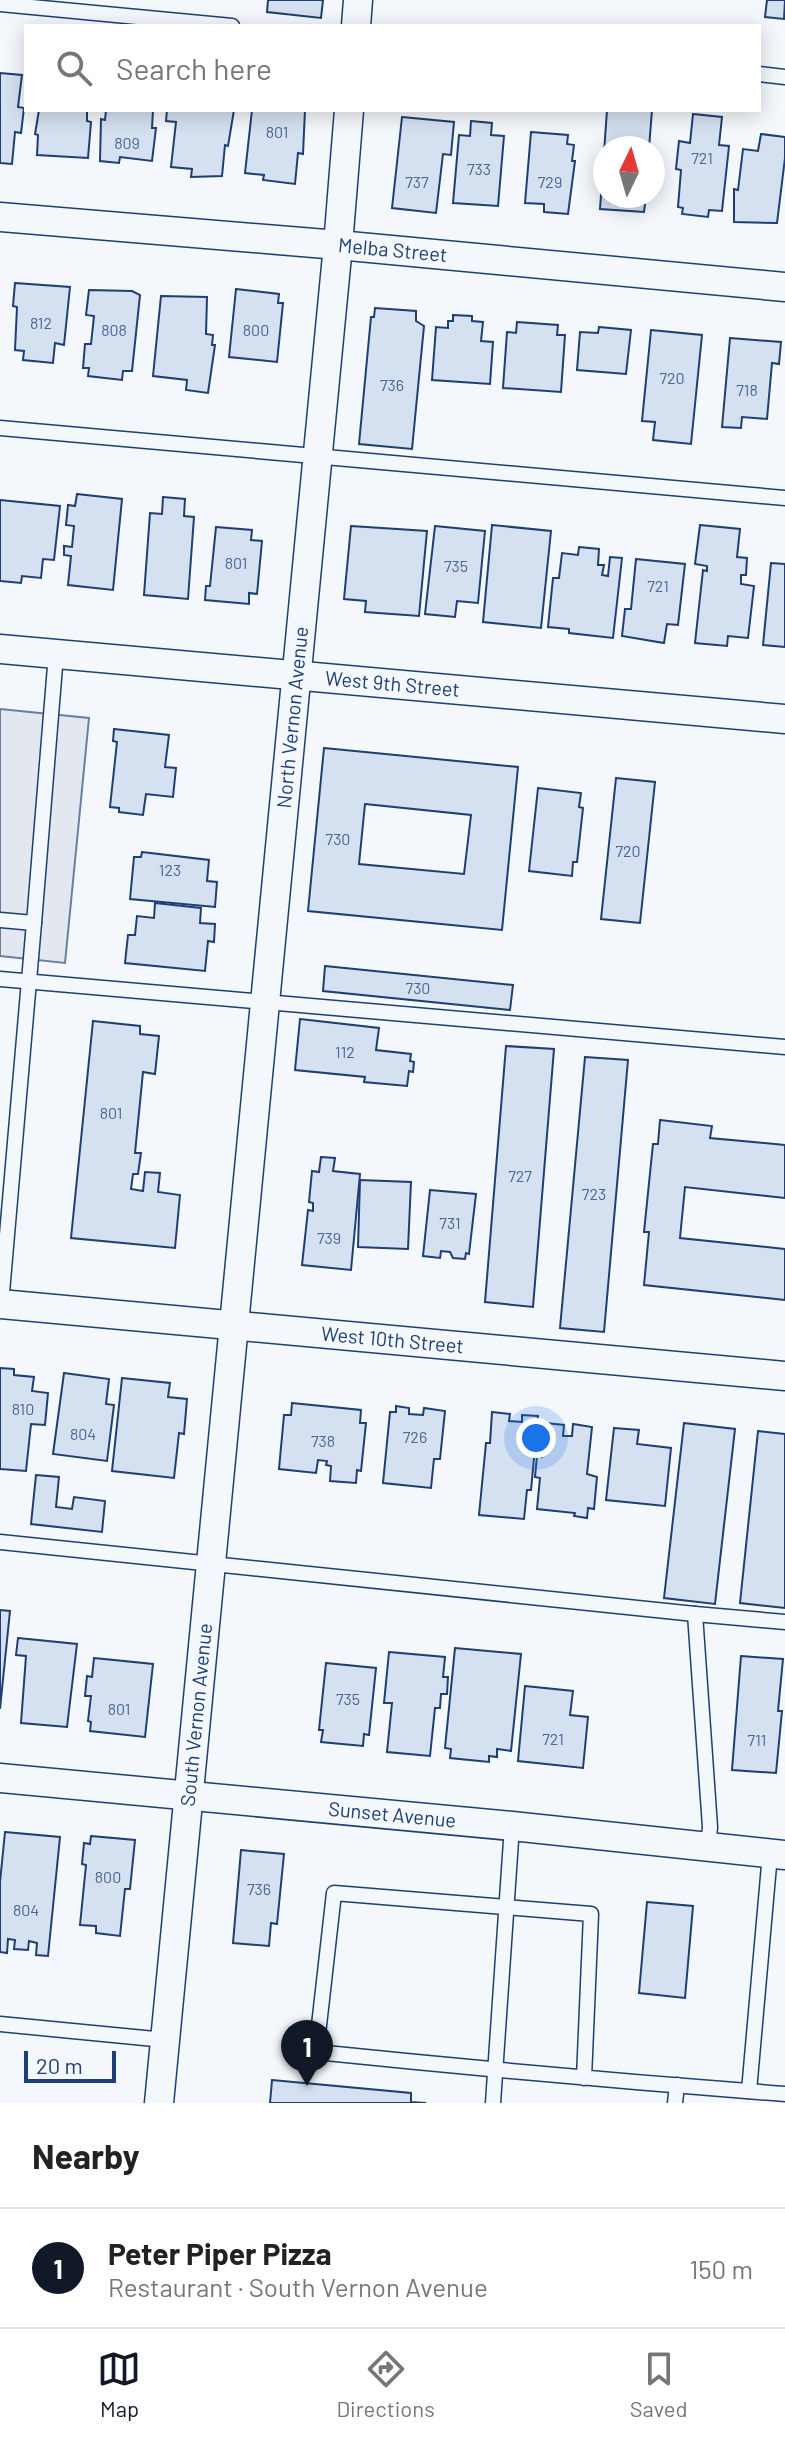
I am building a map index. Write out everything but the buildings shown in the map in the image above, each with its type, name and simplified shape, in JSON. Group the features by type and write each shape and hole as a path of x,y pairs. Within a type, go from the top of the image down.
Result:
{"street":[{"path":"356,24 358,0"},
{"name":"North Vernon Avenue","path":"234,1325 349,112"},
{"name":"Melba Street","path":"0,217 785,287"},
{"name":"West 9th Street","path":"0,649 785,719"},
{"name":"West 10th Street","path":"0,1304 785,1376"},
{"name":"South Vernon Avenue","path":"159,2103 234,1325"},
{"name":"Sunset Avenue","path":"0,1778 777,1854"}],"lane":[{"path":"0,4 211,24"},
{"path":"761,74 785,77"},
{"path":"0,428 785,498"},
{"path":"0,1304 56,654"},
{"path":"0,920 34,923"},
{"path":"0,979 785,1047"},
{"path":"0,1542 785,1622"},
{"path":"695,1614 710,1827 708,1847"},
{"path":"493,2103 512,1826"},
{"path":"749,2091 777,1854"},
{"path":"584,2078 591,1914 334,1893 316,2052 584,2078 785,2094"},
{"path":"0,2024 165,2040"},
{"path":"675,2103 677,2085"}],"shaded area":[{"path":"0,709 89,718 65,963 0,956"}],"place":[{"name":"Peter Piper Pizza","path":"307,2086"}]}
